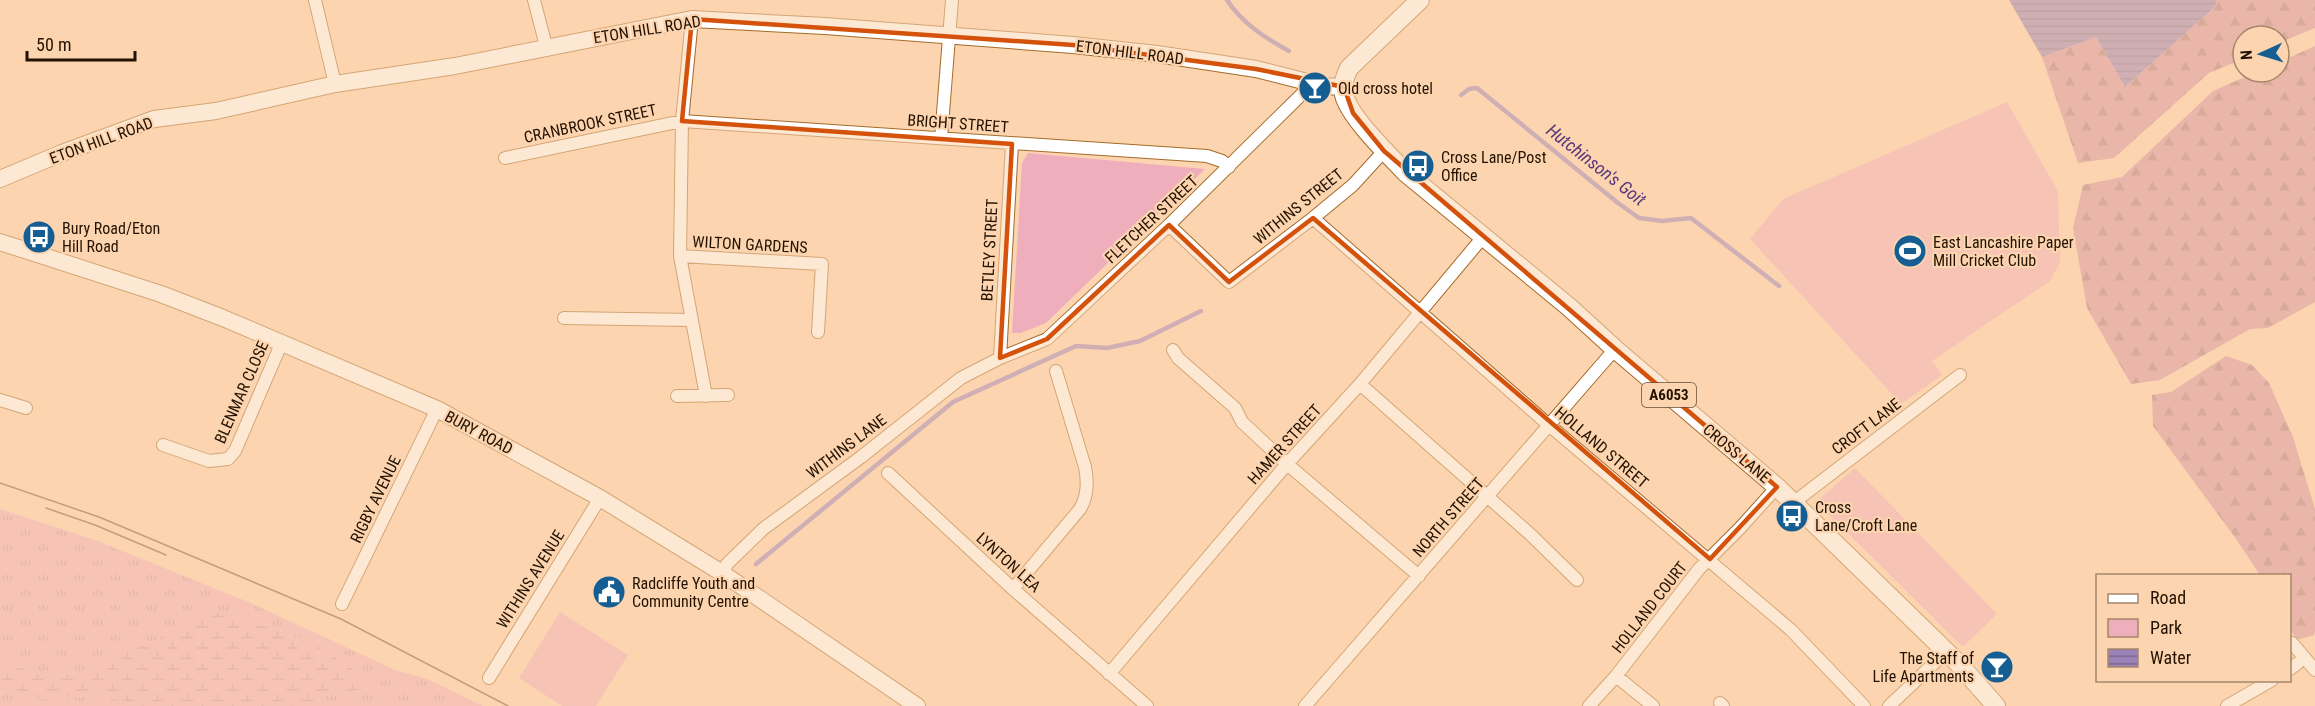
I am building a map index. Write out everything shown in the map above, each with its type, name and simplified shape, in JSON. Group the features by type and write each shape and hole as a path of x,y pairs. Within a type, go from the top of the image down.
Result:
{"main road":[{"path":"1344,87 1349,68 1420,0"},
{"name":"CROSS LANE","path":"1344,87 1347,103 1353,113 1384,151 1406,173 1569,307 1777,487 1946,652 1996,706"}],"street":[{"path":"315,0 335,84"},
{"path":"534,0 546,46"},
{"path":"941,138 952,0"},
{"name":"ETON HILL ROAD","path":"0,179 154,119 216,111 335,84 455,66 546,46 692,19 949,36 1157,54 1256,69 1323,86 1344,87"},
{"name":"WILTON GARDENS","path":"692,19 682,121 680,256 706,396"},
{"name":"FLETCHER STREET","path":"1000,358 1047,339 1228,168 1304,92 1307,82"},
{"name":"BRIGHT STREET","path":"682,121 1207,156 1222,162 1228,168"},
{"name":"CRANBROOK STREET","path":"505,158 682,121"},
{"name":"BETLEY STREET","path":"1000,358 1011,144"},
{"name":"WITHINS STREET","path":"1169,225 1229,282 1353,185 1384,151"},
{"name":"HOLLAND STREET","path":"1313,218 1550,426 1710,559 1791,630 1864,706"},
{"name":"HAMER STREET","path":"1110,674 1287,464 1360,384 1483,237"},
{"name":"BURY ROAD","path":"0,242 161,294 282,342 437,410 600,498 722,573 917,706"},
{"name":"WILTON GARDENS","path":"680,256 822,264 818,332"},
{"path":"564,318 692,320"},
{"name":"BLENMAR CLOSE","path":"163,445 209,461 218,462 228,459 235,451 282,342"},
{"name":"NORTH STREET","path":"1305,706 1615,349"},
{"path":"1173,350 1235,408 1242,422 1287,464 1419,576"},
{"name":"WITHINS LANE","path":"722,573 727,564 763,529 861,457 961,378 1000,358"},
{"path":"1013,589 1080,509 1086,494 1085,467 1056,371"},
{"name":"CROFT LANE","path":"1793,503 1960,375"},
{"path":"1360,384 1531,535 1577,580"},
{"path":"677,396 728,395"},
{"path":"0,400 26,408"},
{"name":"RIGBY AVENUE","path":"342,604 437,410"},
{"name":"LYNTON LEA","path":"888,473 1013,589 1147,706"},
{"name":"HOLLAND COURT","path":"1589,706 1616,676 1699,569 1777,487"},
{"name":"WITHINS AVENUE","path":"489,678 600,498"},
{"path":"2292,643 2315,670"},
{"path":"1889,706 1946,652"},
{"name":"HOLLAND COURT","path":"1616,676 1653,706"},
{"path":"2227,706 2270,682"}],"highlighted area":[{"path":"692,19 1073,45 1256,69 1344,87 1353,113 1384,151 1777,487 1710,559 1313,218 1229,282 1169,225 1047,339 1000,358 1012,144 682,121"}],"green space":[{"path":"2217,0 2315,0 2315,28 2291,38 2291,24 2231,24 2231,64 2209,73 2114,158 2078,163 2042,57 2096,37 2125,87 2215,7"},
{"path":"2315,46 2315,302 2268,328 2250,329 2160,380 2131,384 2087,308 2073,228 2083,185 2122,177 2213,91 2231,83 2291,84 2291,57"},
{"name":"East Lancashire Paper Mill Cricket Club","path":"2007,102 2058,191 2060,262 2050,281 1932,361 1942,375 1901,404 1750,239 1783,199"},
{"path":"1028,153 1205,169 1046,323 1021,333 1012,333 1022,163"},
{"path":"2226,356 2252,365 2269,383 2293,437 2315,509 2314,635 2296,640 2291,630 2291,574 2259,574 2153,426 2152,395 2171,392"},
{"path":"1855,468 1997,614 1963,647 1816,502"},
{"path":"0,509 95,540 251,603 395,670 425,678 483,706 277,706 324,702 319,696 359,690 311,642 220,611 169,636 77,675 38,674 0,660"},
{"path":"220,611 311,642 359,673 359,690 319,696 325,703 283,706 139,706 104,695 47,699 0,692 0,660 38,674 77,675"},
{"path":"560,612 628,655 596,706 562,706 519,678"},
{"path":"0,692 47,699 104,695 139,706 0,706"}],"water":[{"path":"2009,0 2217,0 2215,7 2125,87 2096,37 2042,57"}],"waterway":[{"name":"Hutchinson's Goit","path":"1227,0 1255,29 1289,51"},
{"name":"Hutchinson's Goit","path":"1461,95 1469,89 1477,88 1639,218 1662,221 1691,218 1779,286"},
{"path":"756,564 953,402 1076,346 1107,348 1140,341 1201,311"}],"tram line":[{"path":"0,483 99,517 341,619 508,706"},
{"path":"46,508 95,525 166,555"}],"place":[{"name":"Old cross hotel","path":"1315,88"},
{"name":"Cross Lane/Post Office","path":"1418,166"},
{"name":"Bury Road/Eton Hill Road","path":"39,237"},
{"name":"East Lancashire Paper Mill Cricket Club","path":"1910,251"},
{"name":"Cross Lane/Croft Lane","path":"1792,516"},
{"name":"Radcliffe Youth and Community Centre","path":"609,592"},
{"name":"The Staff of Life Apartments","path":"1997,667"}]}
